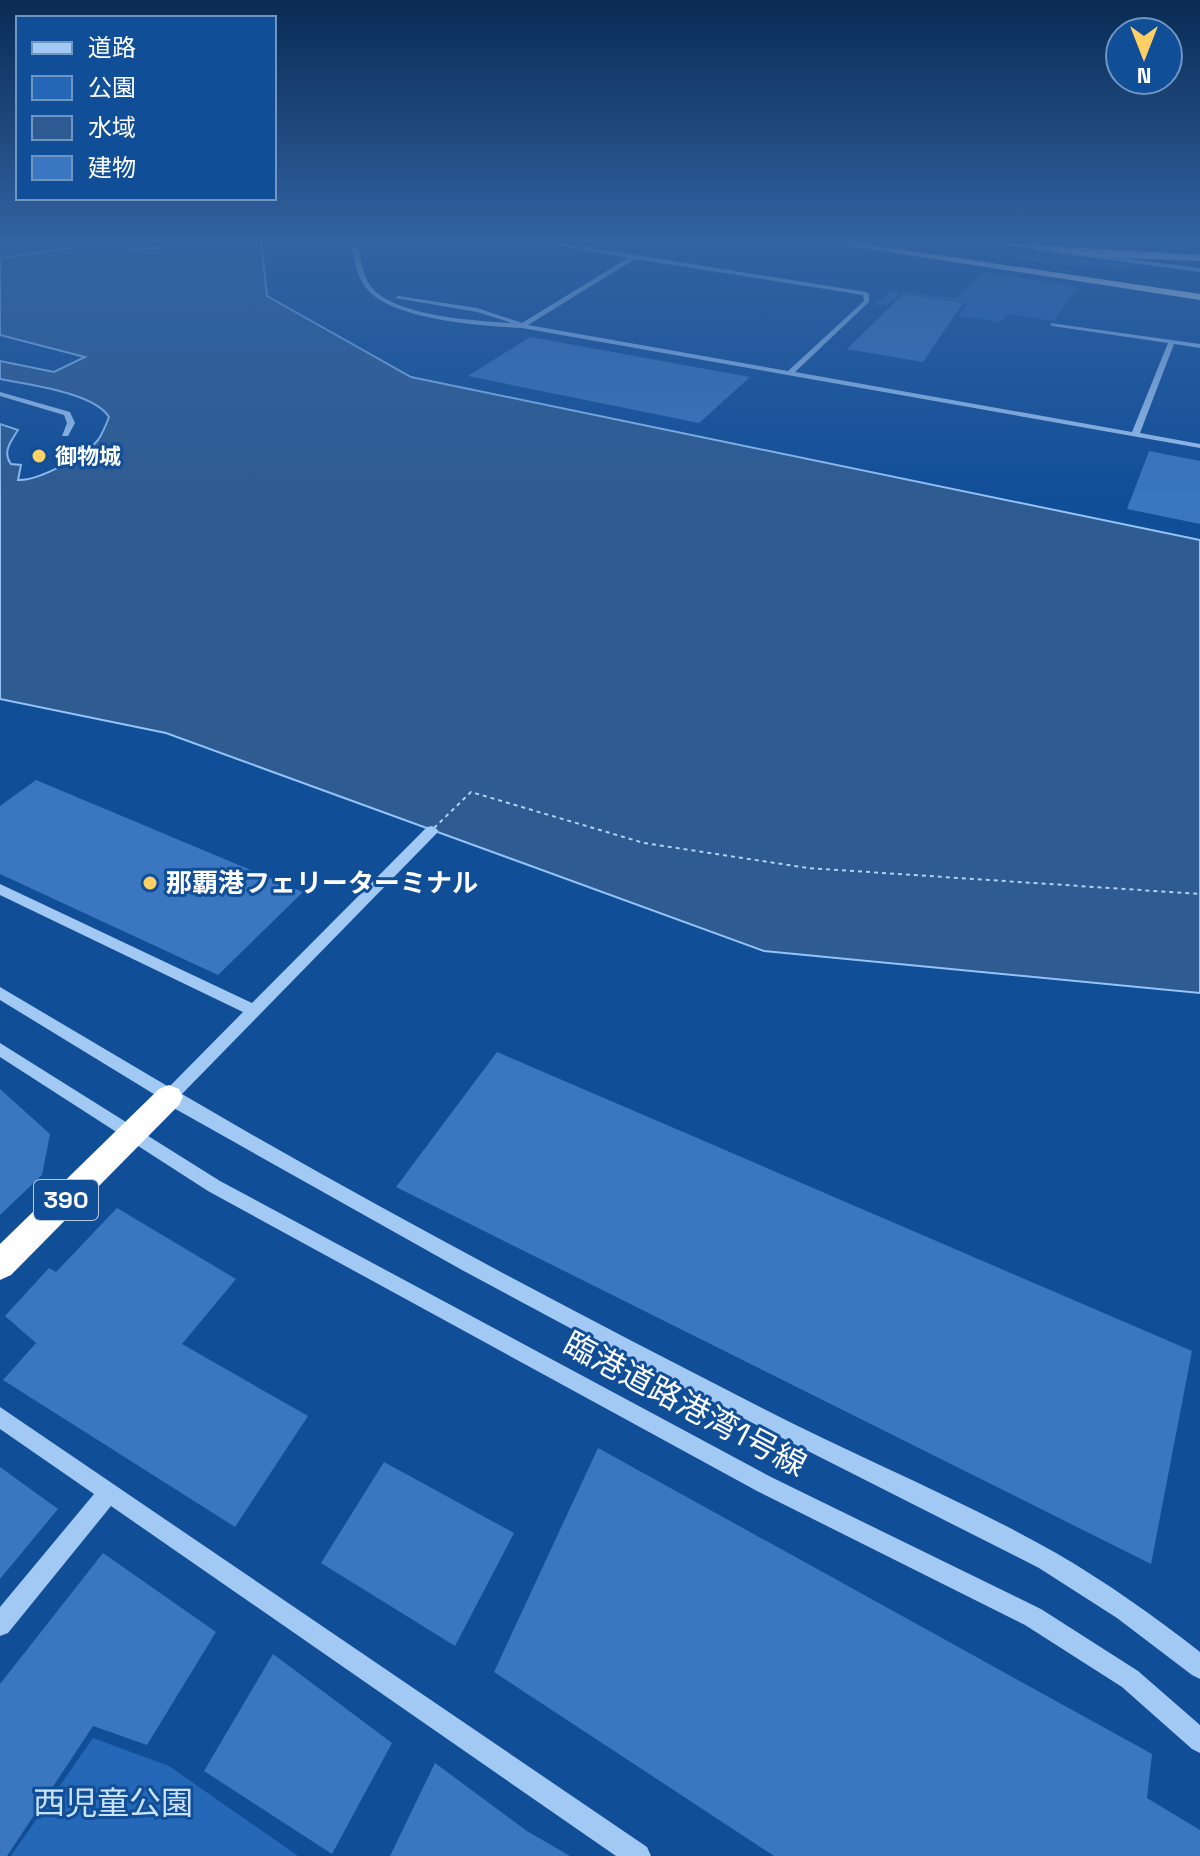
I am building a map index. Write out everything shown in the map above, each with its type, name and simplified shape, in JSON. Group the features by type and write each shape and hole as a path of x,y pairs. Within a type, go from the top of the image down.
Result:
{"highway":[{"name":"390","path":"0,1265 169,1097"}],"street":[{"path":"531,328 1200,446"},
{"path":"789,374 839,328"},
{"path":"1076,328 1200,346"},
{"path":"1135,435 1172,342"},
{"path":"0,394 67,414 71,423 65,434"},
{"path":"169,1097 432,830"},
{"path":"0,889 255,1011"},
{"name":"臨港道路港湾1号線","path":"0,993 169,1097 360,1205 741,1408 1047,1560 1149,1627 1200,1667"},
{"name":"臨港道路港湾1号線","path":"0,1049 214,1186 750,1476 1033,1617 1130,1679 1200,1741"},
{"path":"0,1417 638,1856"},
{"path":"0,1625 109,1492"}],"green space":[{"name":"西児童公園","path":"93,1738 169,1766 298,1856 11,1856"}],"water":[{"path":"0,328 323,328 411,377 1200,540 1200,993 764,951 166,733 0,699 0,424 18,430 7,455 11,464 21,465 18,480 49,472 83,453 98,440 109,417 101,408 75,396 0,379 0,361 54,372 85,357 0,335"}],"building":[{"path":"869,328 946,328 923,362 847,349"},
{"path":"530,337 750,377 699,423 468,376"},
{"path":"1149,451 1200,461 1200,524 1127,509"},
{"name":"那覇港フェリーターミナル","path":"36,780 303,892 218,975 0,874 0,806"},
{"path":"497,1052 1192,1351 1151,1564 396,1187"},
{"path":"0,1089 50,1134 42,1175 0,1215"},
{"path":"117,1208 236,1279 182,1344 308,1416 235,1527 3,1380 36,1343 5,1316 49,1268 56,1272"},
{"path":"598,1448 1152,1754 1147,1798 1200,1830 1200,1856 774,1856 494,1672"},
{"path":"384,1462 514,1533 455,1646 321,1563"},
{"path":"0,1467 58,1509 0,1579"},
{"path":"103,1553 216,1632 147,1745 93,1726 7,1856 0,1856 0,1684"},
{"path":"273,1654 392,1743 332,1854 204,1771"},
{"path":"435,1763 527,1831 570,1856 390,1856"}],"ferry route":[{"path":"434,828 471,792 644,843 808,868 1200,894"}],"place":[{"name":"御物城","path":"39,456"},
{"name":"那覇港フェリーターミナル","path":"150,883"}]}
